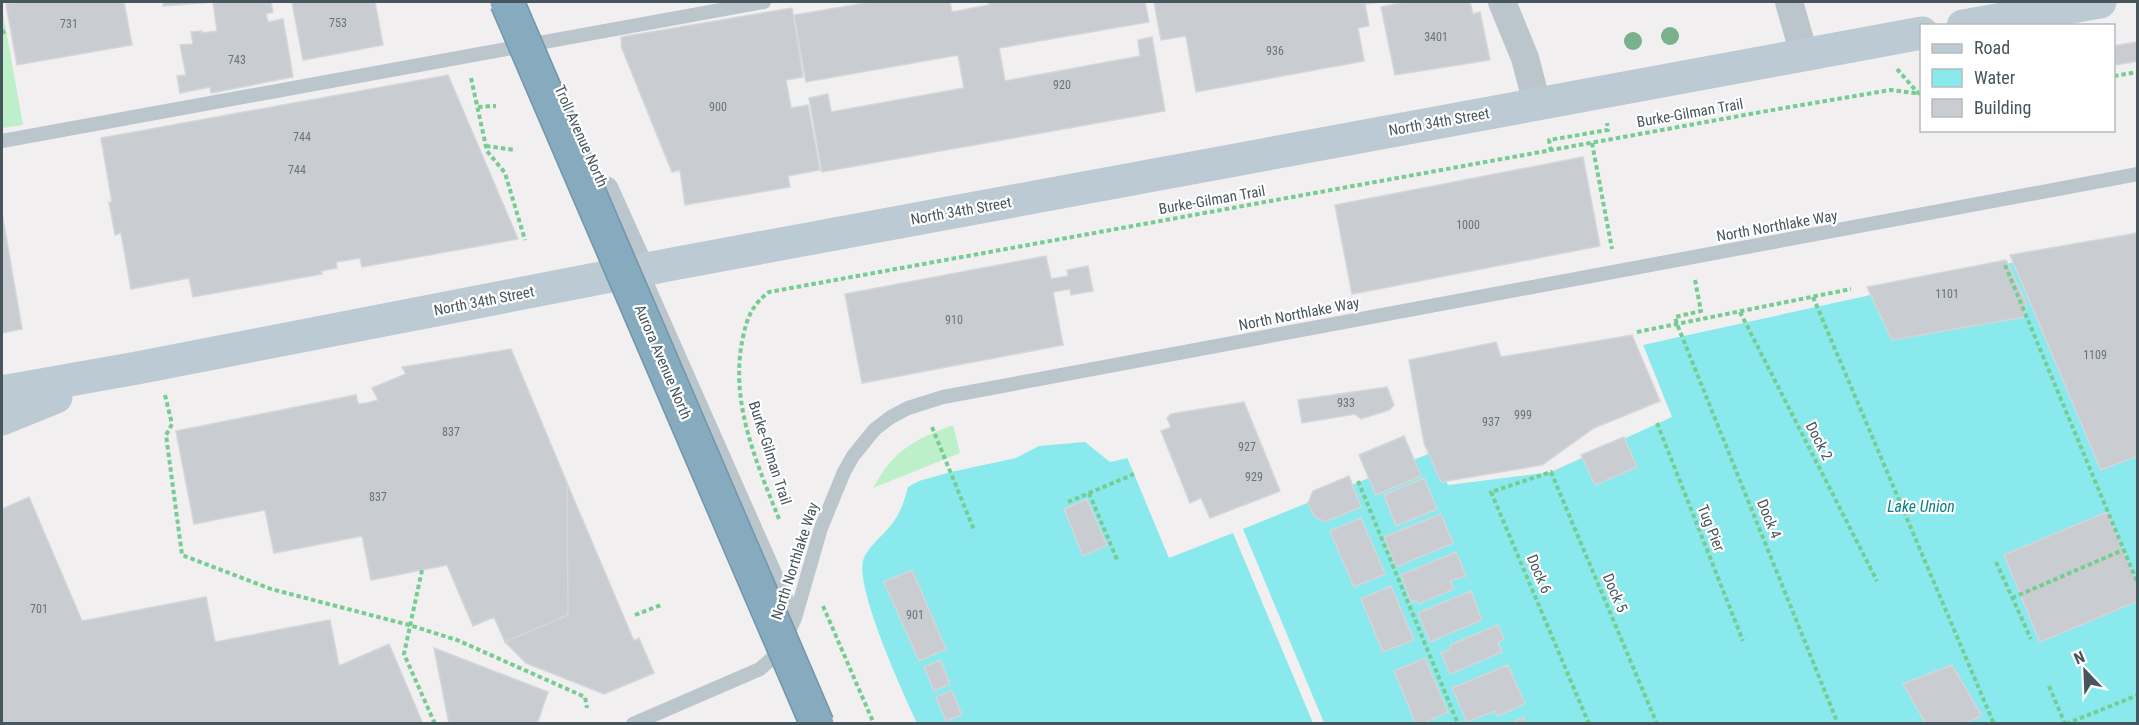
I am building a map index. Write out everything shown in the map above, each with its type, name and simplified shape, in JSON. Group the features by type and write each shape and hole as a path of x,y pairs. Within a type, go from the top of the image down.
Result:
{"highway":[{"name":"Aurora Avenue North","path":"507,2 817,723"}],"street":[{"name":"Troll Avenue North","path":"521,2 641,270"},
{"path":"1502,2 1525,57 1537,104"},
{"path":"1789,2 1804,54"},
{"path":"1974,24 2100,2"},
{"name":"North 34th Street","path":"2,392 641,270 1920,33"},
{"path":"2,419 137,368"}],"lane":[{"path":"2,141 764,2"},
{"name":"North Northlake Way","path":"633,723 760,669 780,651 795,618 821,528 844,472 863,442 876,429 908,408 926,401 2138,174"},
{"path":"641,270 795,618"}],"path":[{"path":"2,30 5,34"},
{"path":"1897,69 1920,93"},
{"path":"2115,76 2138,72"},
{"path":"470,74 487,151 504,173 525,240"},
{"name":"Burke-Gilman Trail","path":"784,530 761,474 741,406 738,385 745,326 751,309 770,291 1892,90 1920,93"},
{"path":"478,107 496,106"},
{"path":"1551,151 1549,140 1608,130"},
{"path":"1593,143 1612,252"},
{"path":"486,146 515,150"},
{"path":"1677,324 1675,316 1701,311 1691,258"},
{"path":"2005,265 2138,584"},
{"path":"1637,332 1851,290"},
{"path":"1813,297 1994,723"},
{"name":"Dock 2","path":"1740,312 1877,581"},
{"name":"Dock 4","path":"1677,324 1838,723"},
{"path":"164,389 172,424 166,435 182,555 271,589 457,640 585,697 587,708"},
{"name":"Tug Pier","path":"1657,423 1743,641"},
{"path":"932,427 974,530"},
{"name":"Dock 6","path":"1551,472 1491,492 1589,723"},
{"name":"Dock 5","path":"1551,472 1657,723"},
{"path":"1068,502 1134,474"},
{"path":"1359,481 1458,723"},
{"path":"1089,494 1118,562"},
{"path":"2012,598 2123,550"},
{"path":"1996,562 2031,639"},
{"path":"422,570 404,654 435,723"},
{"path":"635,615 661,605"},
{"path":"827,614 873,723"},
{"path":"2049,686 2065,723 2138,695"}],"green space":[{"path":"2,8 23,125 2,128"},
{"path":"953,425 960,453 873,488 897,455 926,436"}],"water":[{"name":"Lake Union","path":"2137,234 2137,723 917,723 873,617 863,575 863,561 868,550 891,526 908,487 919,481 1016,458 1039,446 1085,442 1110,462"}],"pier":[{"path":"1642,342 1672,417 1551,472 1448,485 1433,452 1243,529 1324,723 1313,723 1233,533 1169,558 1126,455"}],"building":[{"path":"124,2 132,45 17,65 6,4"},
{"path":"163,2 213,2 163,6"},
{"path":"213,2 271,2 273,12 266,14 268,22 283,19 293,77 211,93 210,87 180,93 177,76 186,75 180,45 193,44 191,32 217,31"},
{"path":"292,2 375,2 383,45 303,60"},
{"path":"871,2 950,2 952,12 989,5 988,2 1145,2 1149,22 999,48 1005,81 1140,56 1138,40 1152,37 1165,111 822,172 809,98 828,94 831,112 964,88 958,55 806,82 794,15"},
{"path":"1154,2 1380,2 1365,4 1369,26 1358,28 1364,61 1196,92 1186,36 1161,40"},
{"path":"1401,2 1470,2 1473,14 1480,12 1490,60 1395,75 1381,7"},
{"path":"792,8 803,77 786,80 791,108 808,105 820,170 788,176 790,187 685,205 680,170 672,172 621,46 621,37"},
{"path":"2138,42 2138,61 2115,65 2115,46"},
{"path":"448,75 518,239 362,267 360,258 336,262 337,268 321,271 322,274 193,297 189,278 131,289 121,233 115,235 101,138"},
{"path":"1583,157 1600,246 1352,294 1335,205"},
{"path":"2,213 22,329 2,333"},
{"path":"2138,233 2138,456 2101,470 2010,255"},
{"path":"1046,256 1051,279 1068,276 1067,270 1088,266 1093,291 1071,295 1070,289 1053,292 1063,345 862,383 845,294"},
{"path":"2006,260 2026,302 2024,317 1892,340 1867,287"},
{"path":"1632,335 1660,401 1594,428 1542,465 1441,482 1424,443 1409,360 1496,342 1501,357"},
{"path":"511,349 567,483 568,615 505,642 494,617 473,626 447,565 371,580 362,536 274,553 265,510 194,524 176,431 356,395 358,404 367,403 378,400 372,388 406,374 402,367"},
{"path":"1387,387 1394,405 1389,410 1361,419 1355,414 1302,423 1298,400"},
{"path":"1244,402 1280,491 1210,518 1201,498 1190,503 1161,431 1171,427 1167,418 1171,414"},
{"path":"1404,436 1421,476 1376,495 1359,455"},
{"path":"1624,437 1637,467 1595,485 1581,455"},
{"path":"1349,476 1361,507 1325,522 1314,516 1308,503 1313,491"},
{"path":"1424,478 1437,509 1396,526 1384,495"},
{"path":"567,483 634,641 639,638 654,673 604,694 526,663 505,642 568,615"},
{"path":"29,497 82,621 206,597 215,642 330,620 339,666 389,644 423,724 2,724 2,509"},
{"path":"1087,499 1107,545 1083,556 1064,509"},
{"path":"2107,512 2138,585 2138,601 2040,642 2004,555"},
{"path":"1441,514 1453,543 1396,567 1384,537"},
{"path":"1361,518 1385,574 1354,587 1330,531"},
{"path":"1456,552 1466,576 1450,581 1454,589 1418,604 1417,600 1411,602 1401,575"},
{"path":"912,570 946,649 919,661 884,582"},
{"path":"1391,586 1414,640 1383,652 1361,599"},
{"path":"1471,591 1482,620 1430,642 1418,613"},
{"path":"1498,625 1504,639 1498,642 1502,652 1450,674 1441,653 1451,649 1450,645"},
{"path":"434,648 548,692 538,721 534,724 449,724"},
{"path":"1425,658 1448,712 1422,724 1416,724 1394,671"},
{"path":"940,660 950,684 934,691 924,667"},
{"path":"1508,665 1525,704 1497,716 1495,711 1467,722 1452,688"},
{"path":"1952,665 1982,716 1964,724 1926,724 1903,684"},
{"path":"952,691 962,715 946,721 936,697"},
{"path":"1524,717 1526,724 1510,724"}]}
